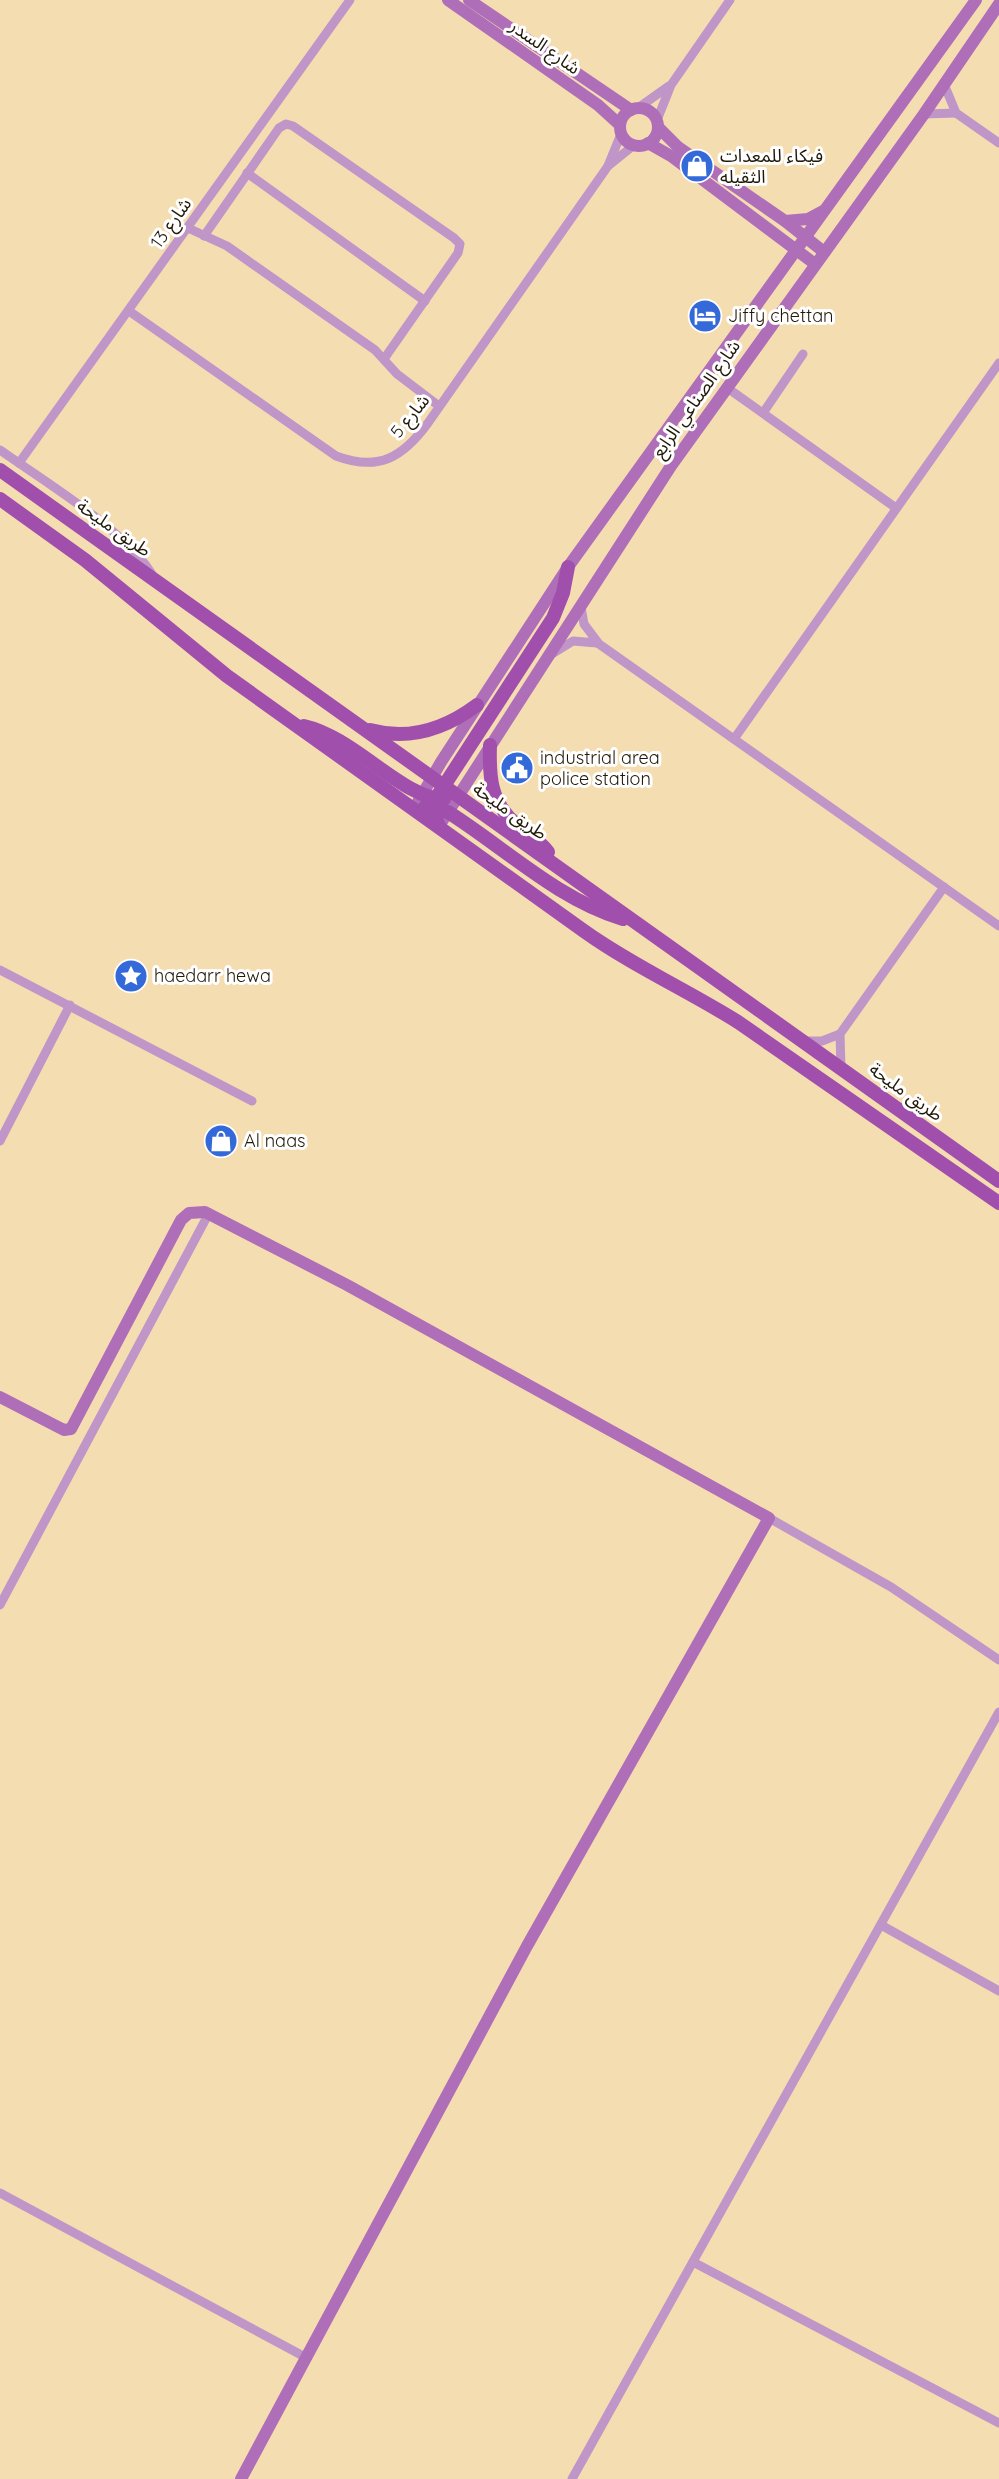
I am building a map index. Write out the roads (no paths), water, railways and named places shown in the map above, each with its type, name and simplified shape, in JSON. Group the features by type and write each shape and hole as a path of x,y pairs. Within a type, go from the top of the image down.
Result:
{"main road":[{"name":"شارع السدر","path":"448,0 598,105 621,129"},
{"name":"شارع السدر","path":"470,0 634,109"},
{"name":"شارع الصناعي الرابع","path":"431,778 568,567 976,0"},
{"name":"شارع الصناعي الرابع","path":"458,796 671,465 924,114 999,4"},
{"path":"657,124 655,137 648,143 634,145 621,129 622,119 634,109 652,114 657,124 678,147 785,221 824,252"},
{"path":"648,143 671,156 815,264"},
{"path":"785,221 808,219 829,207"},
{"name":"طريق مليحة","path":"0,470 999,1181"},
{"name":"طريق مليحة","path":"0,499 85,560 199,655 414,808 433,805 439,826 603,945 738,1022 999,1203"},
{"path":"433,805 443,786 553,618 563,593 568,567"},
{"path":"363,728 398,735 428,731 454,721 477,705"},
{"path":"298,725 342,740 433,805 577,901 635,922"},
{"path":"490,745 490,775 496,800 507,816 543,846 552,862"},
{"path":"431,778 433,805"},
{"path":"433,805 458,796"},
{"path":"0,1397 64,1430 71,1429 181,1220 195,1212 209,1213 346,1285 769,1518 527,1946 241,2479"}],"street":[{"name":"شارع 13","path":"19,464 350,0"},
{"path":"657,124 670,85 730,0"},
{"path":"944,84 948,99 956,113 999,143"},
{"path":"634,109 670,85"},
{"path":"924,114 956,113"},
{"path":"204,236 279,128 289,124 460,244 458,253 384,359"},
{"name":"شارع 5","path":"129,311 326,450 347,460 371,462 404,451 440,406 608,166 621,129"},
{"name":"شارع 5","path":"608,166 634,145"},
{"path":"247,173 425,301"},
{"path":"188,228 233,250 384,359 403,379 440,406"},
{"path":"763,413 803,354"},
{"path":"734,739 999,363"},
{"path":"726,387 896,508"},
{"path":"0,450 119,537 142,558 154,579"},
{"path":"581,607 584,624 599,644 999,926"},
{"path":"550,655 573,641 585,640 599,644"},
{"path":"841,1068 840,1034 944,887"},
{"path":"0,970 252,1101"},
{"path":"0,1142 70,1005"},
{"path":"803,1041 822,1041 840,1034"},
{"path":"0,1605 209,1213"},
{"path":"769,1518 891,1587 999,1660"},
{"path":"572,2479 999,1712"},
{"path":"881,1925 999,1991"},
{"path":"0,2193 305,2357"},
{"path":"693,2262 999,2423"}],"place":[{"name":"فيكاء للمعدات الثقيله","path":"697,166"},
{"name":"Jiffy chettan","path":"705,316"},
{"name":"industrial area police station","path":"517,768"},
{"name":"haedarr hewa","path":"131,976"},
{"name":"Al naas","path":"221,1141"}]}
